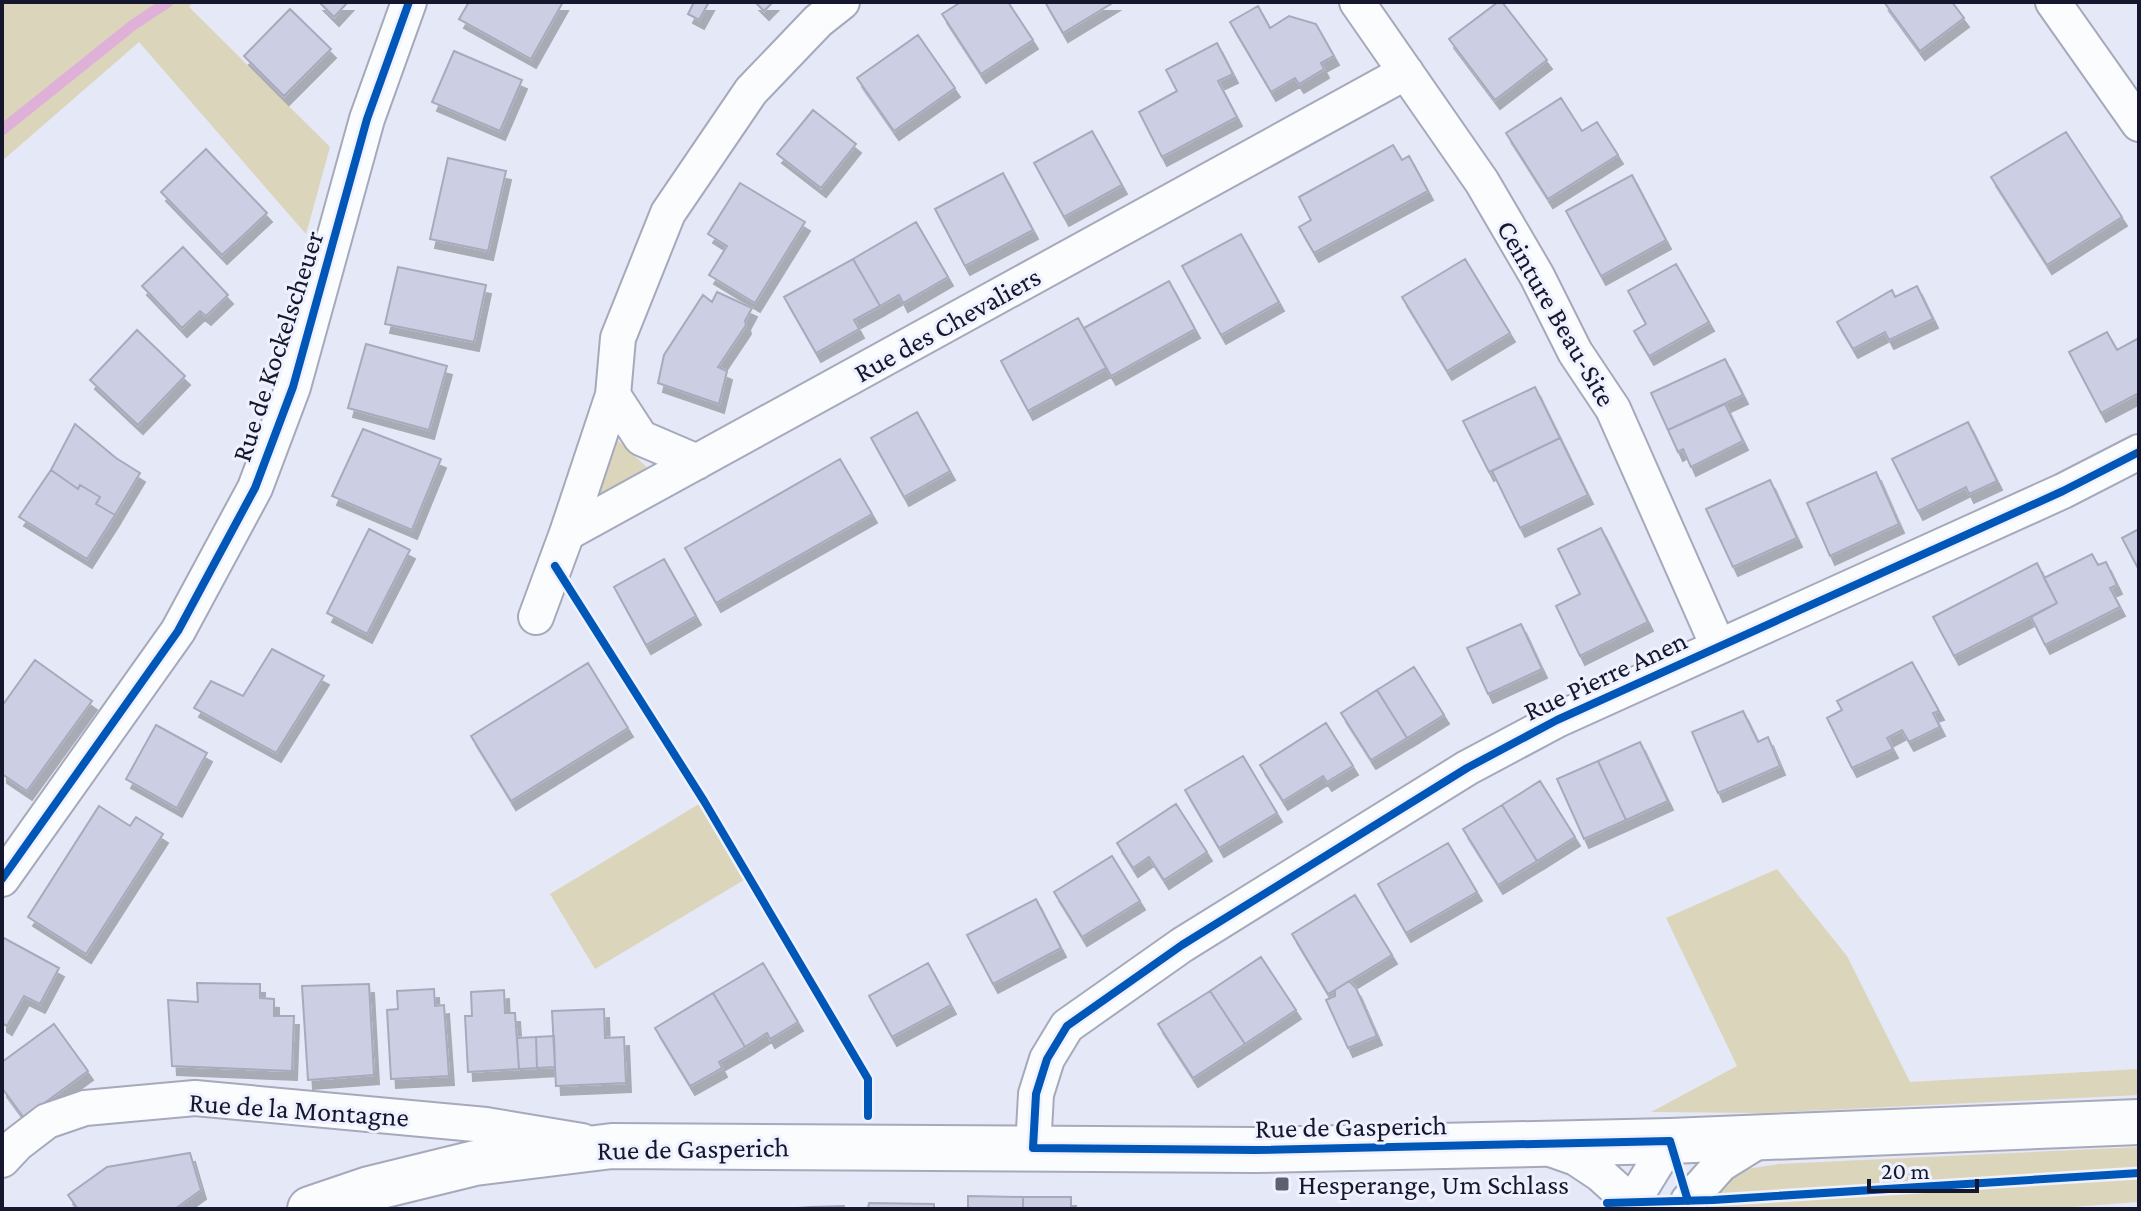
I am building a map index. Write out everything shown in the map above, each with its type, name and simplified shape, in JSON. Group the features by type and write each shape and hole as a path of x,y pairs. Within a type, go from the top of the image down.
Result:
{"main road":[{"name":"Rue de Gasperich","path":"310,1209 369,1189 475,1163 612,1146 1255,1150 1670,1141 2139,1122"}],"street":[{"name":"Rue de Kockelscheuer","path":"2,879 178,631 255,488 293,387 367,119 409,2"},
{"path":"536,617 613,395 618,338 668,213 751,91 818,21 842,2"},
{"name":"Ceinture Beau-Site","path":"1357,2 1482,182 1537,276 1575,352 1613,409 1718,646"},
{"path":"2053,2 2139,124"},
{"name":"Rue des Chevaliers","path":"567,533 1406,72"},
{"path":"613,395 641,438 697,462"},
{"name":"Rue Pierre Anen","path":"1033,1148 1036,1094 1047,1059 1067,1026 1182,945 1467,768 1557,720 2063,491 2139,452"},
{"name":"Rue de la Montagne","path":"2,1160 47,1121 85,1108 195,1098 486,1125 612,1146"},
{"path":"1688,1205 1721,1164 1763,1138"},
{"path":"1670,1141 1688,1205"},
{"path":"1537,1144 1576,1158 1600,1174 1633,1206 1670,1141"}],"shaded area":[{"path":"2,2 193,2 189,7 330,147 306,234 139,42 2,161"},
{"path":"613,436 651,471 595,502 608,437"},
{"path":"699,804 744,880 595,969 550,894"},
{"path":"1777,869 1847,956 1910,1082 2139,1069 2139,1095 1764,1113 1651,1112 1737,1066 1666,918"},
{"path":"2139,1147 2139,1202 2044,1209 1710,1209 1721,1185 1735,1173 1778,1164"}],"building":[{"path":"319,2 348,2 334,17"},
{"path":"469,2 563,2 531,59 459,19"},
{"path":"694,2 709,2 699,20 688,14"},
{"path":"755,2 773,2 764,11"},
{"path":"961,2 1008,2 1033,40 981,74 942,14"},
{"path":"1045,2 1114,2 1063,33"},
{"path":"1502,2 1547,60 1495,100 1449,39"},
{"path":"1884,2 1952,2 1964,18 1920,51"},
{"path":"1258,6 1270,28 1289,16 1316,24 1334,56 1321,63 1324,69 1299,84 1295,78 1271,92 1230,22"},
{"path":"290,9 331,49 284,96 244,56"},
{"path":"918,35 955,88 894,131 857,78"},
{"path":"1217,43 1233,74 1218,81 1237,117 1162,157 1139,112 1177,91 1166,70"},
{"path":"454,51 522,80 500,131 432,102"},
{"path":"1561,98 1582,131 1597,122 1618,155 1548,199 1506,133"},
{"path":"813,110 856,144 821,188 777,154"},
{"path":"1092,131 1122,185 1064,217 1034,163"},
{"path":"2066,132 2122,217 2047,265 1991,177"},
{"path":"1393,145 1402,160 1409,156 1428,191 1314,253 1299,227 1311,220 1299,197"},
{"path":"206,149 267,213 222,255 161,192"},
{"path":"448,158 506,171 488,251 430,239"},
{"path":"1003,173 1033,230 965,266 935,209"},
{"path":"1632,175 1666,240 1601,276 1566,211"},
{"path":"740,183 805,222 755,303 709,275 727,246 708,234"},
{"path":"916,222 948,277 903,303 899,295 880,306 853,259"},
{"path":"1241,234 1279,302 1221,335 1182,266"},
{"path":"183,247 228,295 206,316 200,311 182,328 142,286"},
{"path":"853,259 880,306 854,320 859,329 816,353 784,297"},
{"path":"1465,259 1510,333 1447,371 1402,297"},
{"path":"1676,264 1709,322 1649,356 1634,331 1646,324 1628,291"},
{"path":"398,267 486,285 474,342 385,324"},
{"path":"1169,281 1195,329 1111,376 1084,328"},
{"path":"1917,286 1933,319 1889,340 1885,332 1853,349 1837,322 1892,290 1895,297"},
{"path":"717,292 752,308 746,325 718,367 727,371 719,404 658,383 664,355 703,295 712,302"},
{"path":"1078,318 1106,368 1028,411 1001,361"},
{"path":"137,330 185,376 138,425 90,380"},
{"path":"2107,332 2117,350 2139,338 2139,393 2101,413 2069,352"},
{"path":"366,344 447,366 429,430 348,408"},
{"path":"1725,359 1743,395 1668,430 1651,393"},
{"path":"1535,387 1560,438 1489,472 1463,421"},
{"path":"1725,404 1743,441 1691,467 1683,449 1678,452 1668,430"},
{"path":"917,412 950,471 904,497 871,438"},
{"path":"1968,422 1997,481 1969,494 1966,487 1918,511 1892,459"},
{"path":"75,424 116,458 140,473 115,515 96,504 100,497 80,485 78,489 51,470"},
{"path":"363,429 441,459 412,530 332,496"},
{"path":"1560,438 1588,495 1520,528 1492,471"},
{"path":"840,459 872,514 716,603 685,548"},
{"path":"51,470 78,489 80,485 100,497 96,504 115,515 87,559 19,517"},
{"path":"1876,472 1899,524 1830,556 1807,503"},
{"path":"1770,480 1797,538 1733,567 1706,509"},
{"path":"1601,528 1648,622 1580,656 1556,606 1580,594 1558,549"},
{"path":"369,529 410,550 367,634 327,613"},
{"path":"2139,529 2139,570 2122,538"},
{"path":"2092,554 2098,565 2106,562 2117,585 2110,588 2120,607 2045,645 2031,617 2057,603 2044,578"},
{"path":"664,559 696,616 646,645 614,587"},
{"path":"2037,563 2057,603 1954,656 1933,617"},
{"path":"1521,624 1542,669 1488,694 1467,648"},
{"path":"272,649 324,676 276,753 194,708 211,681 243,696"},
{"path":"35,660 92,701 27,791 2,774 2,706"},
{"path":"1912,662 1939,711 1933,713 1940,727 1909,742 1902,730 1887,738 1893,749 1852,768 1827,718 1842,710 1837,701"},
{"path":"588,663 628,728 511,801 471,736"},
{"path":"1414,667 1444,715 1407,738 1377,690"},
{"path":"1377,690 1407,738 1371,760 1341,713"},
{"path":"1743,711 1758,742 1768,737 1780,766 1718,793 1692,732"},
{"path":"1326,723 1353,766 1327,782 1323,776 1283,801 1260,765"},
{"path":"156,725 207,753 177,808 126,779"},
{"path":"1640,742 1668,801 1626,820 1598,761"},
{"path":"1243,756 1277,813 1219,848 1185,790"},
{"path":"1598,761 1626,820 1584,839 1557,779"},
{"path":"1540,781 1575,837 1537,861 1502,805"},
{"path":"1176,804 1207,852 1164,880 1149,857 1133,868 1117,843"},
{"path":"1502,805 1537,861 1498,885 1463,829"},
{"path":"99,806 130,826 136,817 163,834 86,954 28,917"},
{"path":"1448,843 1477,892 1406,933 1378,884"},
{"path":"1112,856 1140,901 1082,937 1054,892"},
{"path":"1355,895 1392,955 1328,994 1292,934"},
{"path":"1036,899 1061,948 993,984 967,935"},
{"path":"2,937 59,968 40,1004 24,996 7,1026 2,1023"},
{"path":"1261,957 1296,1010 1245,1044 1210,991"},
{"path":"763,963 798,1022 770,1039 767,1033 745,1047 713,993"},
{"path":"928,963 951,1005 892,1037 869,996"},
{"path":"1349,981 1356,988 1377,1036 1348,1048 1326,1000 1335,996 1335,990"},
{"path":"197,983 260,984 260,998 274,999 274,1016 294,1016 292,1071 172,1066 168,1000 198,1002"},
{"path":"369,984 374,1075 308,1080 302,986"},
{"path":"434,989 435,1006 444,1005 449,1076 391,1079 387,1010 398,1009 397,991"},
{"path":"504,990 505,1013 515,1013 519,1069 468,1072 465,1016 472,1016 471,992"},
{"path":"1210,991 1245,1044 1193,1078 1158,1024"},
{"path":"713,993 745,1047 719,1062 722,1068 690,1086 655,1028"},
{"path":"604,1009 605,1038 624,1037 626,1083 556,1086 552,1011"},
{"path":"54,1024 88,1071 24,1118 2,1088 2,1062"},
{"path":"554,1036 555,1067 537,1068 536,1037"},
{"path":"536,1037 537,1068 519,1069 517,1038"},
{"path":"190,1153 201,1190 175,1209 78,1209 68,1195 107,1167"},
{"path":"968,1196 1023,1197 1023,1209 968,1209"},
{"path":"1023,1197 1071,1197 1071,1209 1023,1209"},
{"path":"869,1203 934,1204 934,1209 868,1209"},
{"path":"844,1206 844,1209 783,1209 811,1207"}],"waterway":[{"path":"2,130 133,25 168,2"}],"cycle path":[{"path":"2,879 178,631 255,488 293,387 367,119 409,2"},
{"path":"1688,1201 1670,1141 1255,1150 1033,1148 1036,1094 1047,1059 1067,1026 1182,945 1467,768 1557,720 2063,491 2139,452"},
{"path":"555,566 704,801 868,1079 868,1116"},
{"path":"1607,1203 1713,1200 2139,1173"}],"place":[{"name":"Hesperange, Um Schlass","path":"1282,1184"}]}
